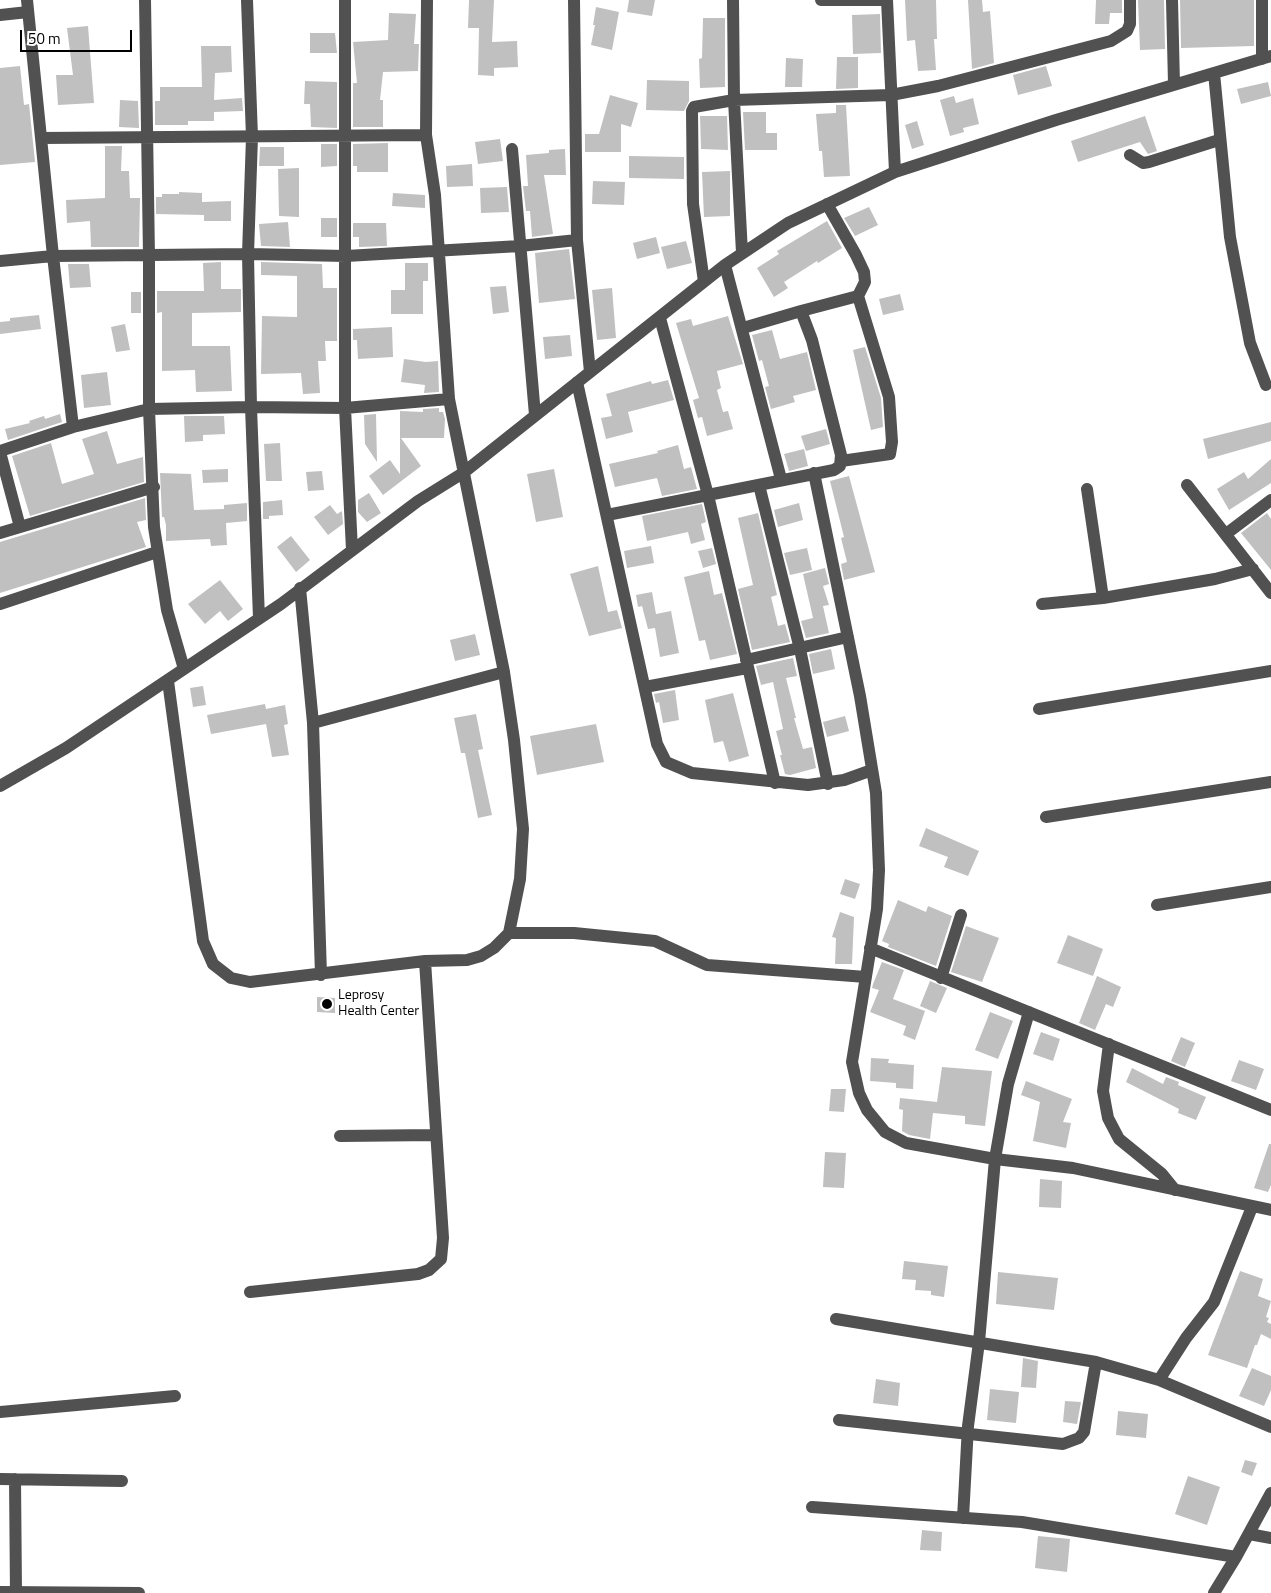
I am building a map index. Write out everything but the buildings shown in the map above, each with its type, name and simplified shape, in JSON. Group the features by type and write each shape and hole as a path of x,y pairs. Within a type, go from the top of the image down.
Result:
{"street":[{"path":"145,0 149,409 156,552 167,610 184,669"},
{"path":"247,0 252,137 248,254 251,406 259,618"},
{"path":"345,0 345,408 352,550"},
{"path":"168,681 204,941 213,964 231,978 250,982 321,975 425,961 467,960 481,956 494,948 509,933 520,880 523,829 514,740 504,672 463,473 450,399 434,194 426,136 427,0"},
{"path":"574,0 577,240 590,372"},
{"path":"733,0 734,100 742,253"},
{"path":"821,0 887,0 895,172"},
{"path":"704,282 693,204 692,111 698,104 734,100 891,95 938,86 1111,41 1127,31 1130,24 1130,0"},
{"path":"1172,0 1174,84"},
{"path":"0,785 66,748 168,681 259,618 418,501 463,473 534,414 660,318 725,265 788,223 895,172 1266,57 1262,0"},
{"path":"0,15 28,6 53,256 73,427"},
{"path":"1214,73 1219,140 1230,237 1250,343 1266,385"},
{"path":"41,138 147,139 426,136"},
{"path":"1130,155 1143,163 1149,162 1219,140"},
{"path":"512,149 534,414"},
{"path":"827,204 864,272 865,282 858,296 889,397 892,442 890,454 841,461"},
{"path":"0,261 53,256 248,254 346,256 520,246 577,240"},
{"path":"725,265 781,479"},
{"path":"743,328 858,296"},
{"path":"607,514 759,485 814,472 834,470 840,466 841,455 802,311"},
{"path":"660,318 708,495 775,783"},
{"path":"577,382 646,687 657,744 666,762 692,773 775,783 828,784 872,770"},
{"path":"20,527 0,451 73,427 149,409 251,406 345,408 450,399"},
{"path":"814,472 848,637 876,793 879,870 877,909 852,1062 859,1092 867,1110 885,1132 906,1143 995,1159 1072,1168 1271,1210"},
{"path":"759,485 800,649 828,784"},
{"path":"1187,485 1270,589"},
{"path":"0,532 154,487"},
{"path":"1087,489 1103,598"},
{"path":"1226,534 1271,500"},
{"path":"0,604 156,552"},
{"path":"1042,604 1103,598 1215,579 1253,569"},
{"path":"300,588 313,723 321,975"},
{"path":"646,687 746,664 848,637"},
{"path":"1039,709 1271,671"},
{"path":"313,723 504,672"},
{"path":"1046,817 1271,782"},
{"path":"1157,905 1271,887"},
{"path":"940,978 962,915"},
{"path":"509,933 574,933 654,941 707,966 866,977"},
{"path":"870,948 940,978 1030,1012 1271,1110"},
{"path":"250,1292 418,1274 430,1270 441,1259 444,1238 425,961"},
{"path":"963,1518 968,1434 979,1342 995,1159 1008,1084 1030,1012"},
{"path":"1109,1044 1103,1091 1108,1118 1119,1139 1162,1174 1174,1190"},
{"path":"340,1136 436,1135"},
{"path":"1159,1380 1186,1338 1214,1302 1252,1206"},
{"path":"836,1319 1096,1362 1159,1380 1271,1427"},
{"path":"839,1420 1062,1444 1079,1438 1087,1426 1096,1362"},
{"path":"0,1412 175,1396"},
{"path":"0,1479 122,1481"},
{"path":"15,1479 16,1593"},
{"path":"1214,1593 1271,1493"},
{"path":"812,1507 1022,1522 1236,1557"},
{"path":"1249,1534 1271,1538"},
{"path":"0,1592 139,1593"}],"place":[{"name":"Leprosy Health Center","path":"327,1004"}]}
